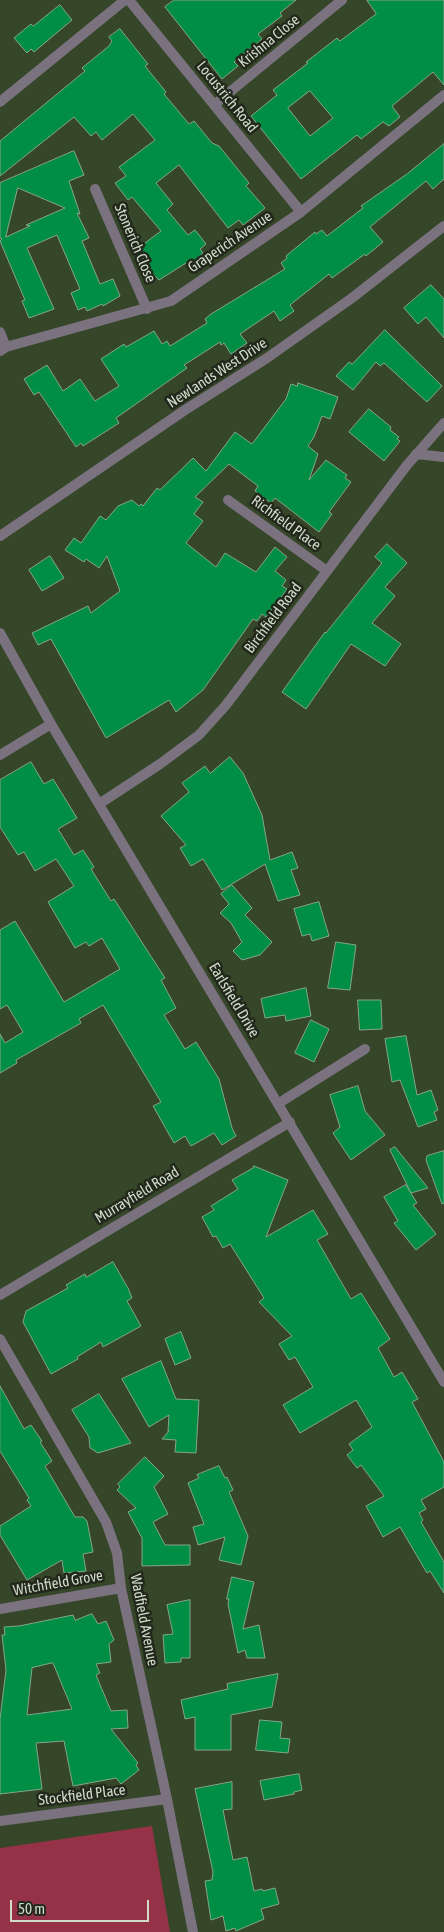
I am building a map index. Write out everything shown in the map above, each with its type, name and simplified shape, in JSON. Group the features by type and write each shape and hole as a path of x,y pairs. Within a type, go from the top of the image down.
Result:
{"street":[{"path":"0,102 125,0"},
{"name":"Locustrich Road","path":"129,0 301,212"},
{"name":"Krishna Close","path":"214,105 342,0"},
{"name":"Graperich Avenue","path":"3,349 171,301 301,212 444,95"},
{"name":"Stonerich Close","path":"95,189 147,309"},
{"name":"Newlands West Drive","path":"0,536 185,410 268,358 352,298 444,226"},
{"path":"0,332 3,349"},
{"name":"Birchfield Road","path":"100,804 199,735 226,706 416,454 444,423"},
{"path":"416,454 444,457"},
{"name":"Richfield Place","path":"228,500 327,571"},
{"name":"Earlsfield Drive","path":"0,633 51,724 444,1382"},
{"path":"0,756 51,724"},
{"path":"279,1103 365,1049"},
{"name":"Murrayfield Road","path":"0,1295 290,1122"},
{"name":"Wadfield Avenue","path":"0,1339 106,1522 117,1553 121,1588 167,1799 193,1932"},
{"name":"Witchfield Grove","path":"0,1608 121,1588"},
{"name":"Stockfield Place","path":"0,1821 167,1799"}],"shaded area":[{"path":"152,1826 170,1932 0,1932 0,1848"}],"building":[{"path":"174,0 296,0 280,13 282,16 258,34 262,39 234,62 238,66 222,79 165,7"},
{"path":"367,0 444,0 444,85 433,72 392,106 400,117 389,126 383,122 361,139 357,135 301,179 251,116 277,95 273,90 308,63 306,62 337,38 340,41 376,14","holes":["310,91 333,118 310,136 288,108"]},
{"path":"60,5 72,20 34,52 31,49 27,53 14,38"},
{"path":"120,29 148,64 145,66 166,92 164,94 189,124 194,121 212,143 219,146 249,183 246,186 265,208 243,225 239,220 228,228 179,165 156,183 173,204 167,210 188,235 195,230 206,244 200,249 203,253 189,265 186,263 159,280 144,264 146,263 137,249 161,231 132,197 128,200 115,183 126,176 119,167 155,140 133,114 102,140 96,132 91,136 74,117 0,176 0,141 85,71 82,68 109,46 112,41 109,37"},
{"path":"444,144 444,179 433,189 426,181 370,227 383,242 366,256 365,254 332,278 329,274 290,305 294,311 280,321 274,311 240,334 247,343 231,354 224,343 221,345 220,342 184,365 187,368 116,418 119,423 83,446 81,443 76,447 39,392 34,395 24,379 47,365 63,391 80,379 95,401 119,386 101,359 124,344 126,347 154,331 162,344 167,341 170,346 207,323 205,319 211,314 285,269 281,263 287,258 286,256 315,232 316,234 322,230 327,236 363,208 361,206 407,174"},
{"path":"74,151 84,175 69,181 80,214 77,213 89,238 82,241 100,284 113,279 120,296 103,306 102,304 87,311 85,307 78,310 71,293 80,289 57,235 27,248 54,309 29,318 22,301 25,300 0,241 2,239 0,238 0,183","holes":["18,188 65,208 26,225 30,226 6,237"]},
{"path":"431,285 444,299 444,338 426,317 418,324 404,308"},
{"path":"385,330 442,386 427,402 384,363 380,366 376,362 353,390 336,376 349,362 352,364"},
{"path":"298,383 338,397 330,419 322,416 314,437 308,446 318,454 309,480 326,460 347,475 345,478 351,482 329,512 332,514 319,532 275,498 271,503 255,491 258,486 229,464 195,497 203,502 194,514 203,521 186,543 216,567 225,553 256,572 275,547 287,557 275,571 286,580 282,586 287,589 266,617 262,614 257,621 253,619 203,690 176,712 169,700 106,738 51,639 38,645 32,633 88,606 91,613 120,591 107,556 99,568 86,559 84,562 65,550 74,538 81,543 100,516 106,520 118,506 132,500 139,506 141,504 143,506 157,488 160,490 193,458 206,471 235,432 252,444 286,399 291,384 297,386"},
{"path":"369,409 391,427 390,430 399,437 397,439 400,441 384,461 349,432"},
{"path":"387,544 407,563 385,587 395,596 372,623 401,644 385,666 351,644 306,709 282,692 325,632 382,563 375,557"},
{"path":"50,556 64,578 42,591 29,570"},
{"path":"230,757 243,773 262,815 270,860 292,852 298,868 291,870 300,895 278,901 265,864 222,890 203,859 191,866 180,848 186,845 161,816 189,792 182,783 205,766 210,773"},
{"path":"31,762 44,784 53,779 77,818 58,829 74,855 83,850 94,867 91,869 111,901 114,899 165,978 161,980 176,1008 164,1015 185,1049 196,1042 219,1079 232,1128 236,1136 222,1145 214,1133 191,1146 185,1136 174,1143 153,1106 161,1102 103,1005 79,1019 81,1023 16,1060 17,1063 0,1073 0,1034 5,1043 23,1032 7,1005 0,1009 0,930 15,921 64,1002 120,969 102,938 89,946 86,942 75,948 48,902 74,886 56,859 35,871 24,852 18,855 0,827 0,780"},
{"path":"232,885 252,908 245,915 272,942 260,955 242,960 233,951 242,942 231,923 220,913 229,904 221,894"},
{"path":"319,902 329,936 312,941 310,934 302,936 294,909"},
{"path":"336,942 356,945 350,990 328,988"},
{"path":"306,988 311,1016 286,1021 285,1015 265,1018 261,999"},
{"path":"358,1000 381,1000 382,1029 360,1030"},
{"path":"311,1020 329,1029 314,1062 295,1053"},
{"path":"406,1036 417,1095 431,1090 438,1110 434,1112 437,1120 418,1127 400,1080 392,1082 385,1039"},
{"path":"358,1086 365,1111 385,1135 351,1160 333,1133 340,1127 330,1095"},
{"path":"395,1147 428,1188 411,1193 390,1150"},
{"path":"444,1151 444,1203 442,1204 426,1160 427,1156"},
{"path":"254,1166 288,1180 266,1237 313,1210 328,1234 317,1240 351,1299 361,1293 390,1339 378,1348 394,1377 402,1372 418,1399 412,1402 444,1462 444,1487 421,1500 426,1509 419,1513 423,1520 421,1522 444,1562 444,1593 430,1571 427,1573 400,1527 383,1537 366,1506 384,1496 361,1465 357,1468 347,1455 353,1450 349,1444 372,1427 356,1400 300,1433 283,1405 313,1387 295,1357 289,1360 279,1344 292,1336 259,1302 264,1298 230,1244 223,1248 216,1236 213,1237 202,1217 214,1210 211,1206 238,1189 232,1180"},
{"path":"406,1185 417,1203 413,1205 436,1234 416,1250 394,1223 398,1221 384,1197"},
{"path":"113,1262 128,1288 132,1298 127,1301 141,1326 103,1347 101,1342 77,1357 78,1359 51,1374 23,1322 26,1311 68,1288 66,1285 85,1274 86,1277"},
{"path":"181,1332 191,1358 175,1365 165,1339"},
{"path":"161,1361 176,1399 199,1400 196,1453 175,1452 176,1440 162,1439 169,1431 169,1415 149,1427 122,1379"},
{"path":"0,1386 24,1429 31,1425 42,1441 40,1442 52,1461 45,1466 75,1517 83,1517 87,1521 93,1552 83,1554 86,1571 64,1573 62,1560 27,1580 0,1535 0,1526 31,1506 27,1500 29,1498 0,1451"},
{"path":"99,1394 131,1443 98,1453 90,1448 89,1437 72,1410"},
{"path":"145,1457 164,1476 154,1487 168,1514 153,1522 165,1545 190,1545 190,1565 142,1566 142,1538 128,1512 136,1508 117,1490 120,1487 118,1484"},
{"path":"219,1466 233,1490 229,1492 248,1536 241,1565 219,1560 225,1537 198,1545 193,1527 204,1524 188,1483 199,1478 197,1475"},
{"path":"232,1577 254,1582 243,1629 259,1625 265,1658 247,1658 245,1650 238,1653 228,1604 229,1599 227,1599"},
{"path":"190,1600 190,1658 181,1658 181,1662 165,1663 163,1635 173,1634 167,1605"},
{"path":"92,1614 98,1624 106,1621 114,1640 109,1644 111,1662 96,1664 100,1673 96,1675 111,1711 127,1710 128,1728 111,1729 138,1763 136,1765 139,1770 121,1784 116,1778 73,1786 64,1741 36,1743 42,1789 0,1794 0,1719 6,1670 2,1635 5,1635 4,1627 19,1626 73,1615 75,1620","holes":["53,1663 72,1709 27,1715 32,1668"]},
{"path":"278,1674 272,1707 231,1715 231,1750 195,1750 195,1717 185,1719 181,1700 228,1689 227,1684"},
{"path":"260,1720 282,1722 280,1738 290,1739 288,1753 256,1750"},
{"path":"299,1774 302,1790 294,1792 294,1794 264,1800 260,1781"},
{"path":"232,1782 232,1809 223,1810 233,1860 247,1857 254,1891 275,1888 279,1904 261,1909 264,1919 236,1931 235,1928 226,1931 223,1916 211,1920 205,1881 212,1880 213,1872 195,1789"}]}
